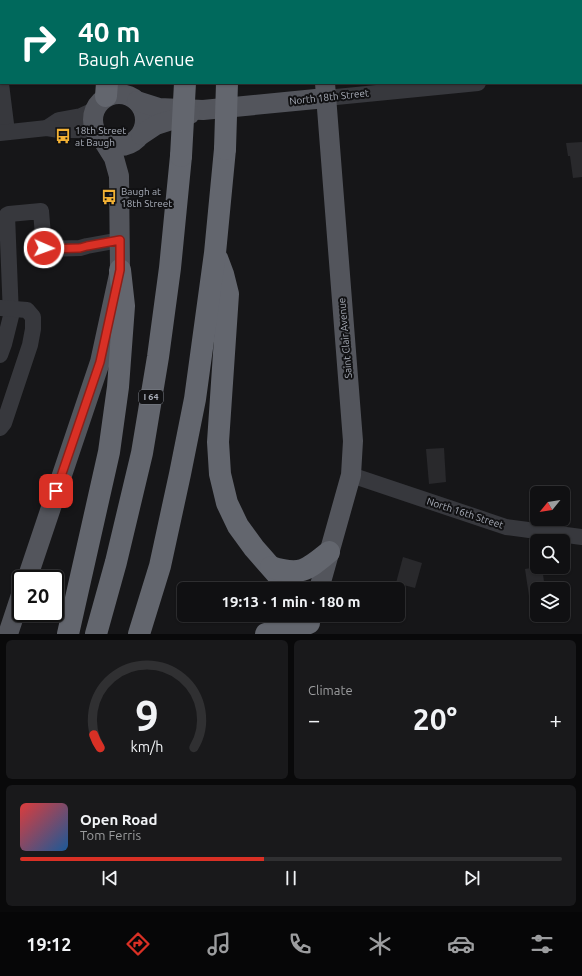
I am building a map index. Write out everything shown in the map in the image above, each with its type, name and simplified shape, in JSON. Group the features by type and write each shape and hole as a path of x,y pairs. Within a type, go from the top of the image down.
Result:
{"highway":[{"name":"I 64","path":"96,634 116,562 142,453 158,357 170,268 181,156 185,84"},
{"path":"139,634 160,566 195,399 215,253 225,149 227,84"},
{"path":"215,253 224,274 228,294 218,442 220,474 228,503 238,526 254,548 284,582"},
{"path":"68,634 109,452 118,387 124,306 120,270"},
{"path":"271,567 284,571 301,571 313,565 329,552"},
{"path":"266,634 306,622"}],"main road":[{"name":"North 18th Street","path":"141,134 156,125 203,110 325,90"},
{"name":"Saint Clair Avenue","path":"321,582 351,475 353,441 325,90"},
{"path":"30,570 100,362 120,270 119,176 114,158 100,137 93,126 92,119 103,96 113,94 127,95 137,101 142,108 145,122 141,134 136,140 131,144 117,147 110,145 100,137"},
{"name":"North 18th Street","path":"137,101 159,108 203,110"},
{"path":"8,634 12,622"}],"street":[{"path":"1,84 3,132 47,128 60,130 86,130 100,137"},
{"name":"North 18th Street","path":"325,90 456,84"},
{"path":"47,128 59,120 81,116 103,96"},
{"path":"0,355 11,316 5,308 7,215 41,210 45,249 80,248 120,240"},
{"path":"0,428 4,423 30,345 33,329 33,317 27,310 5,308"},
{"name":"North 16th Street","path":"351,475 506,527 582,537"}],"building":[{"path":"582,142 582,177 573,178 570,156 568,156 566,143"},
{"path":"444,448 446,482 429,484 426,449"},
{"path":"403,557 422,563 415,588 405,585 405,582 396,582"},
{"path":"530,568 530,574 543,574 544,582 530,582 529,596 525,569"}],"place":[{"name":"18th Street at Baugh","path":"63,136"},
{"name":"Baugh at 18th Street","path":"109,197"}],"route":[{"path":"44,248 80,248 120,240 120,270 100,362 56,491"}]}
